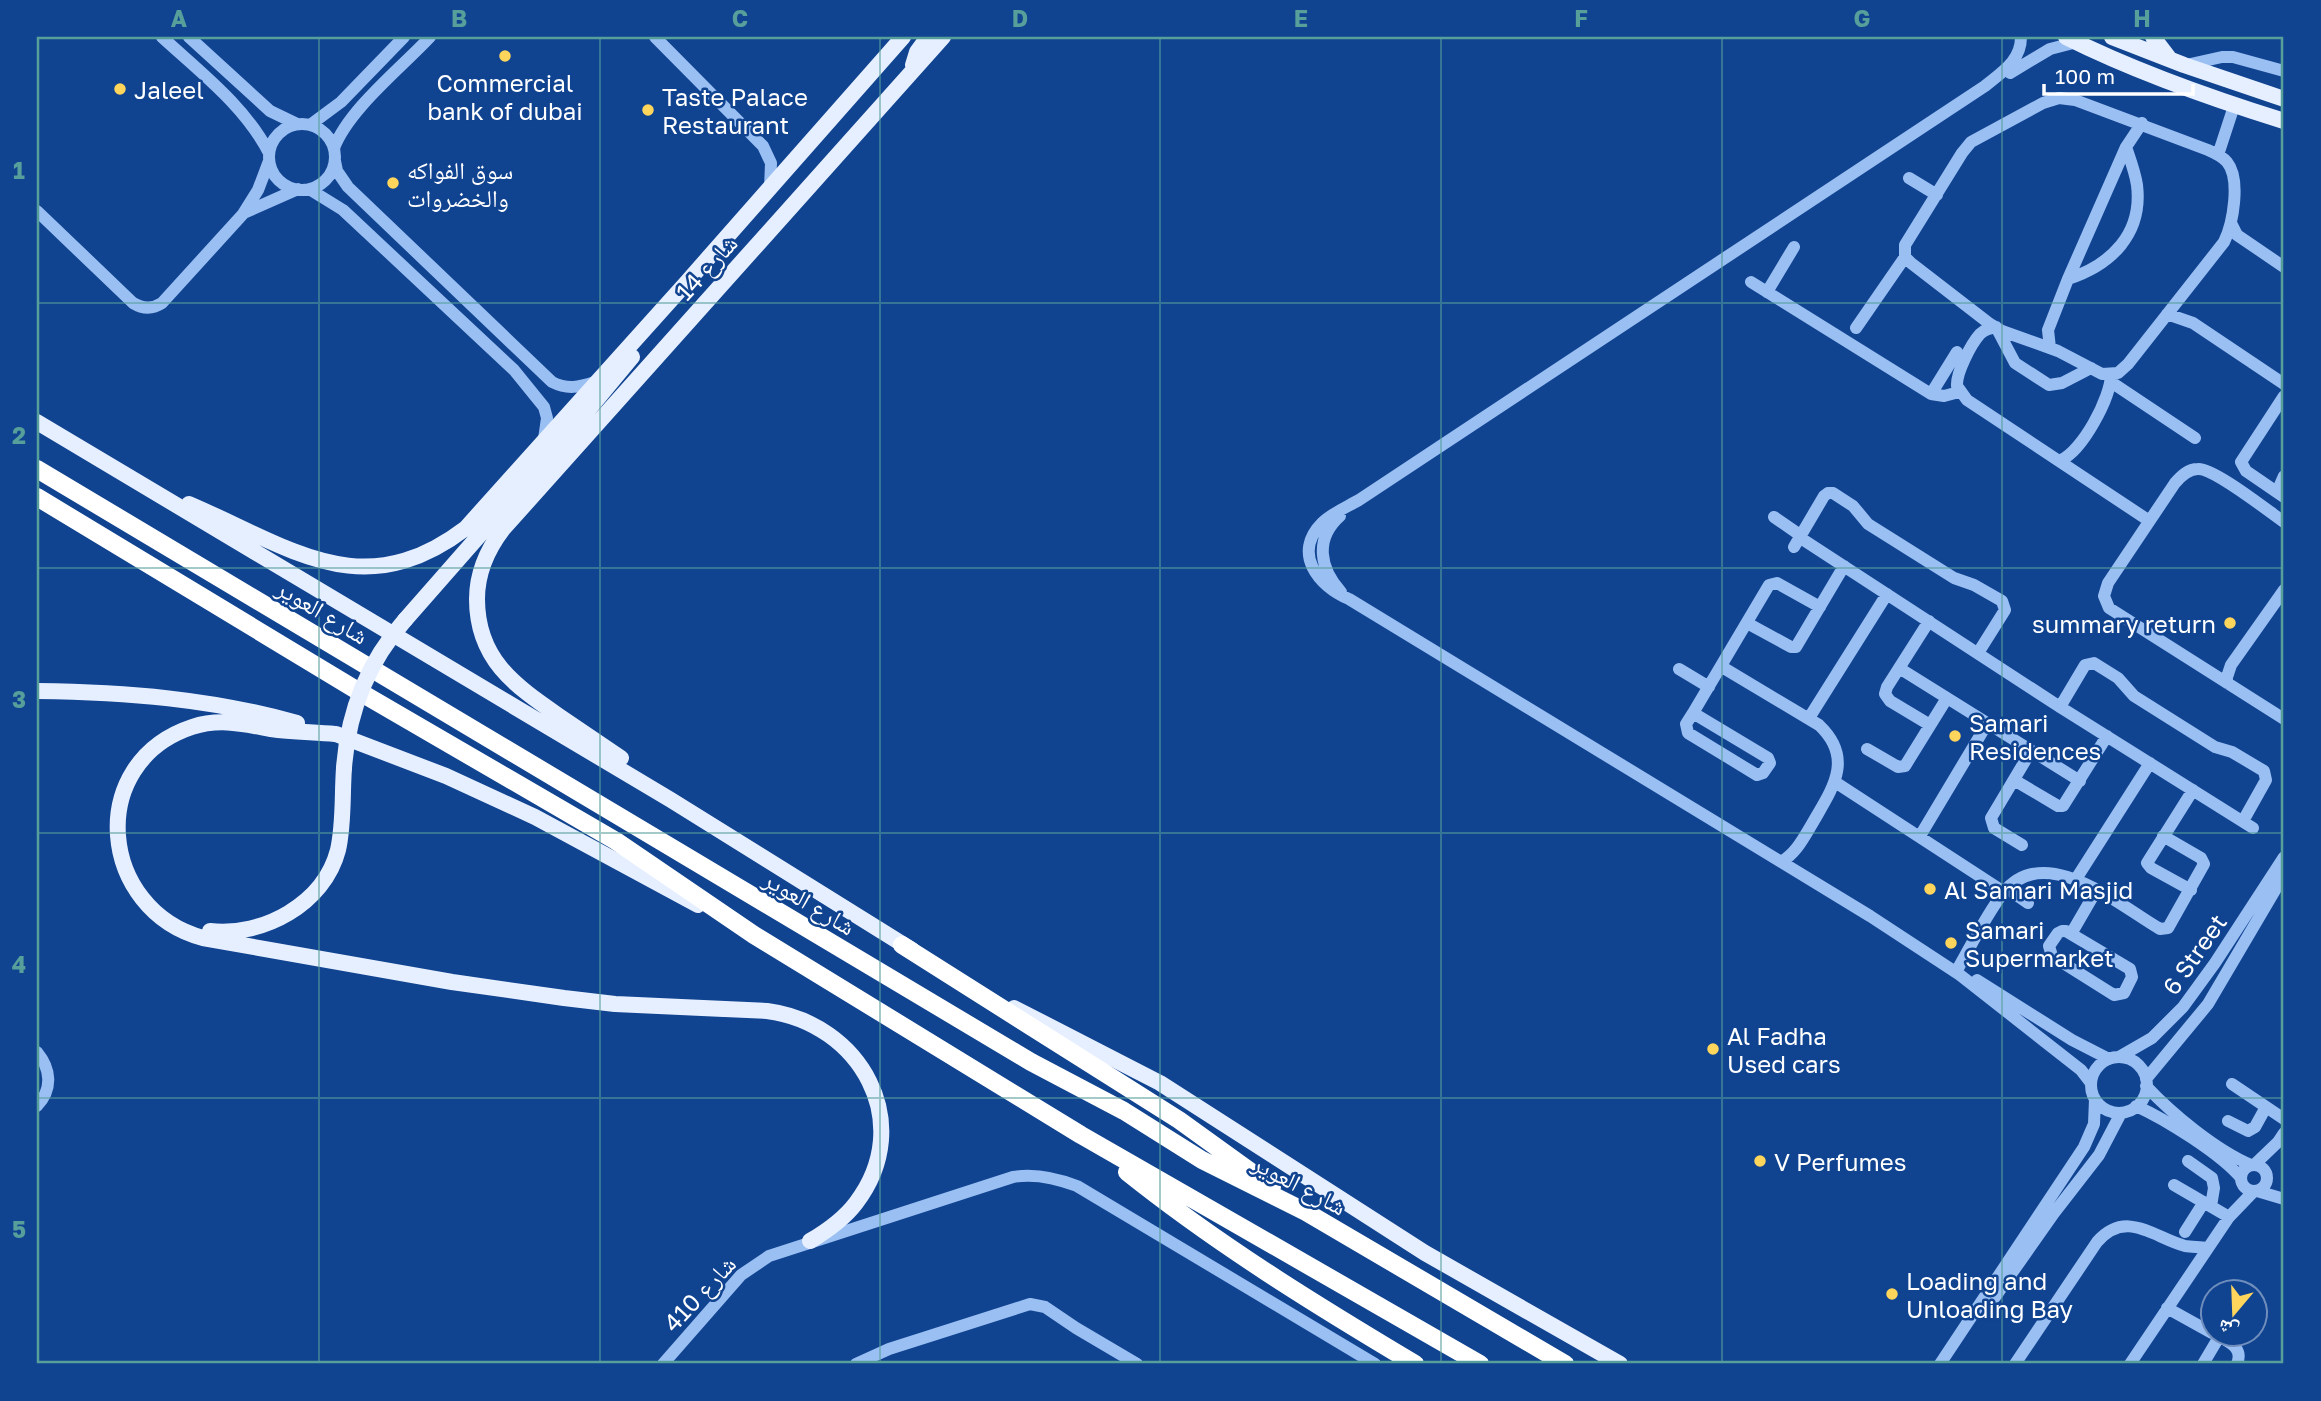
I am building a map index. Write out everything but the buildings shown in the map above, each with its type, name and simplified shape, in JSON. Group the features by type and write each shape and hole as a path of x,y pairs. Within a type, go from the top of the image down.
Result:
{"highway":[{"name":"شارع العوير","path":"37,469 1031,1062 1124,1111 1202,1160 1306,1212 1565,1364"},
{"name":"شارع العوير","path":"37,497 358,691 616,841 754,935 1081,1135 1480,1364"},
{"path":"902,945 1180,1120 1306,1212"},
{"path":"1081,1135 1172,1208 1296,1291 1415,1364"}],"main road":[{"name":"شارع 14","path":"687,282 903,37"},
{"path":"914,71 917,52 929,37"},
{"name":"شارع 14","path":"671,800 628,762 519,688 495,660 480,627 477,593 485,559 503,530 943,37"},
{"path":"2153,37 2177,63"},
{"path":"2076,39 2108,47 2121,38 2177,63 2284,99"},
{"path":"2076,39 2157,77 2234,106 2284,121"},
{"path":"136,481 301,555 334,565 369,568 404,562 429,552 466,528 687,282"},
{"path":"142,896 175,921 215,932 256,928 292,911 320,884 337,852 349,728 361,689 379,653 564,439 663,319 687,282"},
{"path":"37,422 671,800 902,945 1011,1006 1160,1083 1425,1254 1620,1364"},
{"path":"37,691 116,693 195,701 268,715 335,734 446,776 535,817 754,935"},
{"path":"335,734 216,722 181,731 151,751 128,778 116,825 121,861 142,896 165,920 185,932 203,938 508,991 615,1004 767,1011 791,1015 813,1024 843,1045 866,1073 876,1095 881,1132 874,1169 857,1202 834,1225 810,1241"}],"street":[{"path":"162,37 253,125 269,157 272,171 279,180 343,210 514,370 541,401 546,412 544,439"},
{"path":"189,37 270,111 321,130 329,138 337,171 348,187 552,382 573,388 595,382"},
{"path":"37,211 133,303 148,308 162,303 243,214 258,190 278,134 287,127 304,125 341,102 404,37"},
{"path":"243,214 326,179 338,136 355,114 430,37"},
{"path":"655,37 763,146 771,163 770,189"},
{"path":"1985,86 2015,60 2019,53 2021,37"},
{"path":"1940,1364 2084,1147 2094,1124 2095,1099 2091,1083 2081,1070 1958,973 1781,862 1335,593 1323,584 1311,565 1311,542 1322,522 1985,86 2050,49 2076,39"},
{"path":"2177,63 2198,64 2222,57 2233,57 2284,71"},
{"path":"1856,328 1905,257 1905,245 1971,142 2050,99 2075,100 2218,155 2227,162 2233,176 2231,223 2224,242 2124,369 2111,378 2106,398 2078,447 2061,460"},
{"path":"2218,155 2234,106"},
{"path":"2050,348 2048,330 2068,279 2126,147 2142,124"},
{"path":"2068,279 2106,261 2129,232 2137,196 2134,172 2126,147"},
{"path":"1909,178 1937,195"},
{"path":"2231,223 2238,235 2284,267"},
{"path":"1767,292 1794,247"},
{"path":"1905,257 1996,327 2050,348 2111,378 2195,438"},
{"path":"1751,282 1931,394 1944,396 1959,392"},
{"path":"2167,314 2193,323 2284,384"},
{"path":"1996,327 2015,363 2049,384 2062,383 2091,368"},
{"path":"1996,327 1979,336 1958,374 1959,392 1967,400 2145,518"},
{"path":"487,345 499,351 530,379 538,379 541,372"},
{"path":"1931,394 1957,352"},
{"path":"2284,396 2241,462 2243,469 2281,494 2284,476"},
{"path":"2284,522 2210,471 2194,469 2186,472 2175,483 2105,589 2104,596 2109,608 2284,719"},
{"path":"1798,540 1824,496 1833,494 1857,508 1872,527 1954,578 1974,584 2002,601 2005,610 1978,653"},
{"path":"1774,517 1798,540 1844,566 2060,707 2248,825 2266,780 2264,771 2232,752 2215,747 2134,696 2118,678 2099,665 2085,665 2060,707"},
{"path":"1747,623 1793,647 1799,643 1844,566"},
{"path":"1693,713 1768,758 1770,763 1763,773 1757,775 1688,733 1686,724 1767,587 1774,582 1820,607"},
{"path":"2227,683 2231,665 2284,590"},
{"path":"1809,718 1887,594"},
{"path":"1929,621 1885,690 1887,698 1930,725"},
{"path":"1722,667 1809,718 1827,732 1833,741 1838,761 1835,782 1797,849 1781,862"},
{"path":"1899,668 2080,781"},
{"path":"1679,669 1709,687"},
{"path":"1867,749 1902,767 1947,698"},
{"path":"1920,836 1987,724"},
{"path":"2014,780 2060,806 2066,803 2107,736"},
{"path":"2022,845 1998,831 1991,823 1994,813 2031,751"},
{"path":"2076,879 2150,763"},
{"path":"1835,782 2028,902"},
{"path":"2191,890 2148,865 2147,860 2193,790"},
{"path":"1958,973 2006,890 2021,879 2043,872 2076,879 2163,930 2170,926 2204,866 2203,859 2163,836"},
{"path":"1794,870 1797,849"},
{"name":"6 Street","path":"2114,1058 2152,1038 2183,1007 2200,986 2284,857"},
{"name":"6 Street","path":"2146,1083 2208,1004 2280,887 2284,874"},
{"path":"2071,934 2095,891"},
{"path":"2066,931 2071,934 2130,969 2132,977 2124,993 2114,995 2052,956 2049,946 2058,933 2066,931"},
{"path":"1958,973 1975,980 2072,1040 2114,1058 2136,1064 2146,1083 2171,1111 2231,1155 2263,1168 2267,1178 2284,1198"},
{"path":"37,1052 45,1062 49,1074 48,1087 37,1106"},
{"path":"2091,1083 2097,1068 2114,1058"},
{"path":"2095,1099 2103,1108 2121,1112 2136,1106 2143,1099 2146,1083"},
{"path":"2232,1084 2284,1119"},
{"path":"2136,1106 2156,1114 2226,1163 2249,1190 2284,1198"},
{"path":"2228,1121 2248,1132 2255,1127 2266,1107"},
{"path":"1950,1364 2033,1242 2099,1155 2121,1112"},
{"path":"2229,1217 2244,1170 2253,1165 2281,1137"},
{"path":"2130,1364 2229,1217 2266,1184 2281,1137"},
{"path":"2185,1232 2208,1204 2214,1188 2212,1178 2188,1161"},
{"name":"شارع 410","path":"663,1364 750,1268 769,1256 1013,1177 1034,1175 1061,1180 1089,1194 1375,1364"},
{"path":"2174,1185 2229,1217"},
{"path":"2015,1364 2097,1242 2109,1231 2117,1227 2134,1226 2185,1246 2207,1248"},
{"path":"856,1364 878,1359 992,1315 1035,1304 1045,1307 1138,1364"},
{"path":"2167,1308 2198,1325"}],"place":[{"name":"Commercial bank of dubai","path":"505,56"},
{"name":"Jaleel","path":"120,89"},
{"name":"Taste Palace Restaurant","path":"648,110"},
{"name":"سوق الفواكه والخضروات","path":"393,183"},
{"name":"summary return","path":"2230,623"},
{"name":"Samari Residences","path":"1955,736"},
{"name":"Al Samari Masjid","path":"1930,889"},
{"name":"Samari Supermarket","path":"1951,943"},
{"name":"Al Fadha Used cars","path":"1713,1049"},
{"name":"V Perfumes","path":"1760,1161"},
{"name":"Loading and Unloading Bay","path":"1892,1294"}]}
